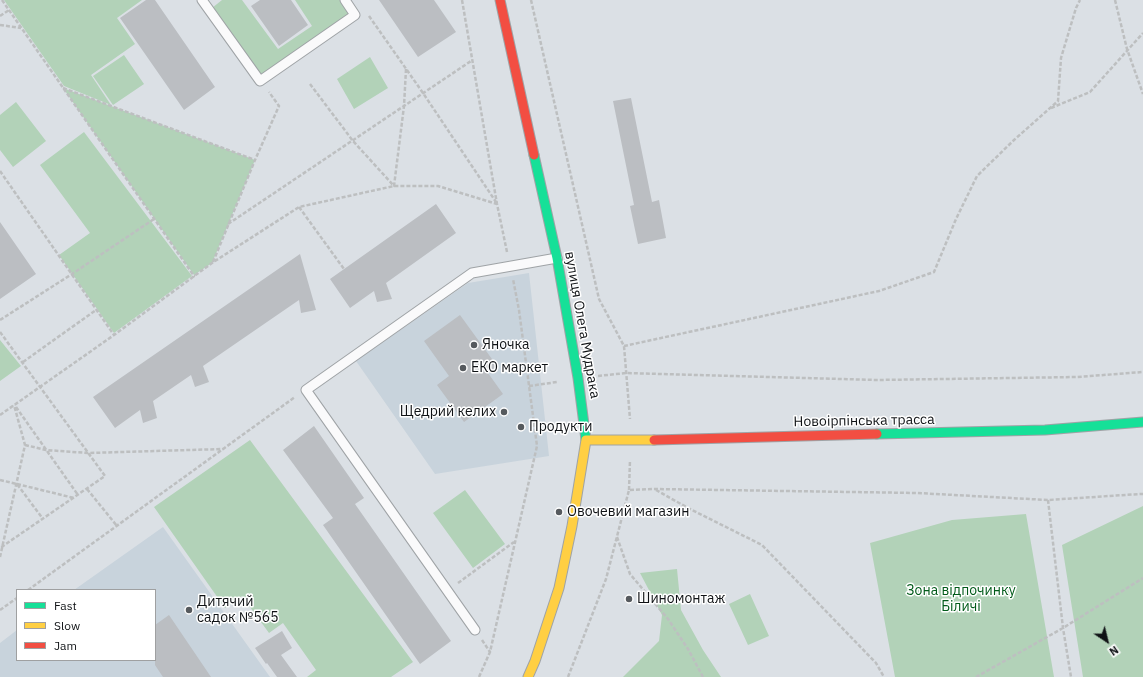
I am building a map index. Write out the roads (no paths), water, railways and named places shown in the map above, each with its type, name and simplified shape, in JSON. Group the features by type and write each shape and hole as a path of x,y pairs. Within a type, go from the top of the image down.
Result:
{"main road":[{"name":"вулиця Олега Мудрака","path":"500,0 557,258 586,440 572,526 559,588 536,661 528,677"},
{"name":"Новоірпінська трасса","path":"586,440 651,440 1045,430 1143,422"}],"lane":[{"path":"202,0 260,81 355,15 345,0"},
{"path":"475,630 306,390 472,273 557,258"}],"place":[{"name":"Яночка","path":"474,345"},
{"name":"ЕКО маркет","path":"463,368"},
{"name":"Щедрий келих","path":"504,412"},
{"name":"Продукти","path":"521,427"},
{"name":"Овочевий магазин","path":"559,512"},
{"name":"Шиномонтаж","path":"629,599"},
{"name":"Дитячий садок №565","path":"189,610"}],"park label":[{"name":"Зона відпочинку Біличі","path":"961,600"}]}
